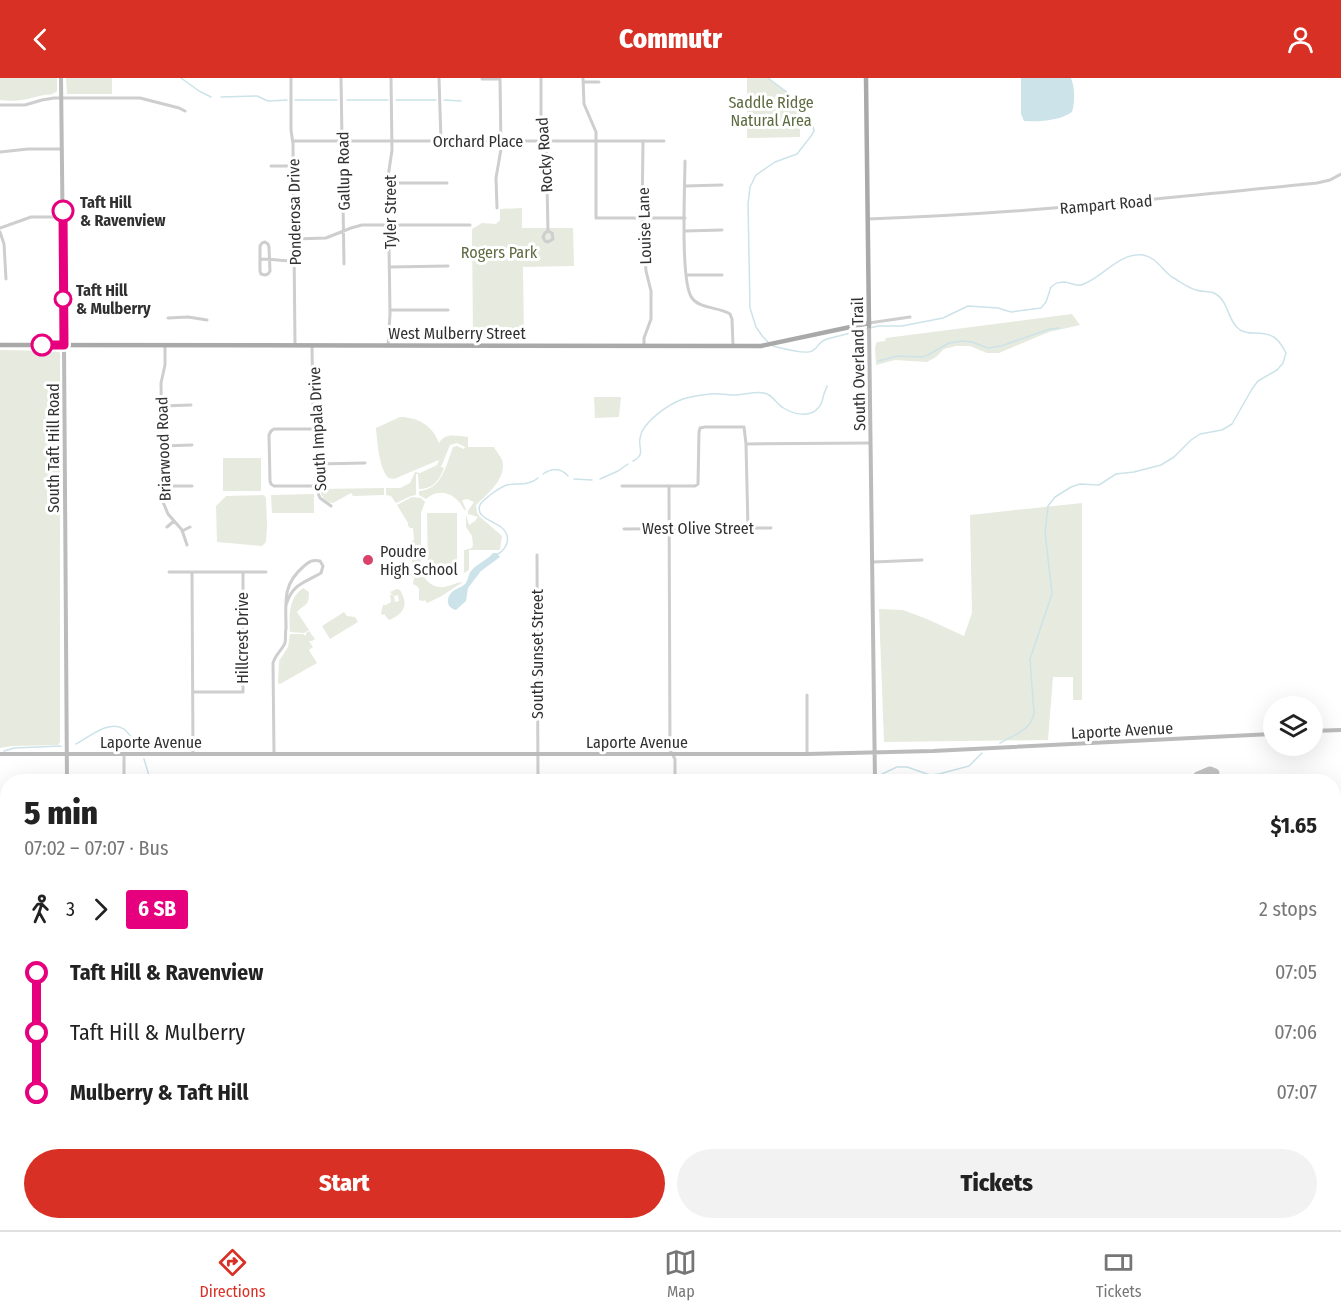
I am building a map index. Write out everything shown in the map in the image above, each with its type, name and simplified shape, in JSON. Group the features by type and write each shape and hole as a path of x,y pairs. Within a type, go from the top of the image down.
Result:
{"main road":[{"name":"South Overland Trail","path":"866,78 869,327"},
{"name":"West Mulberry Street","path":"0,345 733,346 773,344 869,327"}],"street":[{"name":"South Taft Hill Road","path":"61,78 67,774"},
{"name":"Ponderosa Drive","path":"291,78 296,345"},
{"name":"Gallup Road","path":"341,78 344,264"},
{"name":"Tyler Street","path":"388,345 390,310 388,183 392,141 391,78"},
{"path":"439,78 441,141"},
{"path":"482,79 500,78 501,141 496,178 497,208"},
{"name":"Rocky Road","path":"541,78 542,115 546,141 548,231"},
{"path":"599,82 583,80 584,104 595,128 596,218 685,218"},
{"path":"0,105 26,105 61,98 140,98 185,111"},
{"name":"Orchard Place","path":"293,141 664,141"},
{"name":"Louise Lane","path":"643,141 642,218 646,271 651,291 651,322 644,338 644,346"},
{"path":"0,152 62,149"},
{"path":"685,161 688,290 693,300 731,316 733,346"},
{"path":"271,166 293,166"},
{"name":"Rampart Road","path":"868,219 1024,212 1156,200 1317,183 1341,174"},
{"path":"388,183 447,183"},
{"path":"685,186 722,185"},
{"path":"6,279 2,259 4,244 0,230 32,217 63,217"},
{"path":"294,239 326,238 358,226 470,225"},
{"path":"685,231 722,230"},
{"path":"264,242 269,245 270,259 269,272 265,276 260,272 260,259 260,246 264,242"},
{"path":"260,259 295,261"},
{"path":"389,267 448,267"},
{"path":"686,275 722,275"},
{"path":"390,310 448,310"},
{"path":"168,318 188,317 207,320"},
{"name":"West Mulberry Street","path":"869,327 910,317"},
{"name":"South Overland Trail","path":"869,327 875,774"},
{"name":"Briarwood Road","path":"165,345 165,365 161,383 164,505 168,514 182,531 187,545"},
{"name":"South Impala Drive","path":"312,345 313,411 317,429 318,486 320,498 331,506"},
{"path":"162,406 191,405"},
{"path":"622,486 695,486 698,484 700,428 744,427 748,528"},
{"path":"317,429 274,429 269,435 271,484 274,486 318,486"},
{"path":"746,444 871,443"},
{"path":"162,446 192,446"},
{"path":"317,464 365,462"},
{"path":"162,486 192,486"},
{"path":"669,486 670,739 671,754 675,759 675,774"},
{"path":"167,527 174,521"},
{"path":"182,531 190,527"},
{"name":"West Olive Street","path":"624,529 771,528"},
{"name":"South Sunset Street","path":"537,555 538,774"},
{"path":"873,562 922,560"},
{"path":"274,754 273,663 285,642 286,594 292,579 299,570 311,561 320,561 321,573 296,587 286,605"},
{"path":"169,572 266,572"},
{"path":"192,572 193,754"},
{"name":"Hillcrest Drive","path":"193,692 243,692 243,572"},
{"path":"807,695 807,754"},
{"path":"1323,731 1341,730"},
{"name":"Laporte Avenue","path":"0,754 875,753 1263,735"},
{"path":"124,754 124,774"}],"green space":[{"path":"0,78 57,78 57,91 25,100 0,100"},
{"path":"66,78 112,78 112,94 67,94"},
{"name":"Saddle Ridge Natural Area","path":"747,78 768,78 788,93 813,126 800,127 800,137 747,138"},
{"name":"Rogers Park","path":"522,208 522,228 573,228 574,266 523,267 524,338 473,338 472,229 482,223 496,224 500,220 500,209"},
{"path":"1072,314 1080,325 1049,332 999,353 987,353 970,346 956,346 944,349 927,362 895,360 876,365 875,347 877,342 885,341 886,338"},
{"path":"0,350 57,351 60,353 60,742 58,745 0,748"},
{"path":"594,397 621,397 619,417 595,418"},
{"path":"400,417 419,421 429,427 439,443 445,437 456,436 468,437 468,447 494,447 502,460 500,477 476,505 479,516 502,536 500,550 469,550 469,570 464,573 464,550 472,548 473,545 472,536 466,527 466,515 469,525 478,517 468,514 474,502 467,499 462,500 466,510 464,510 453,496 437,493 426,499 419,495 419,491 427,490 438,481 445,469 453,447 464,449 465,447 457,443 450,445 441,467 444,468 435,483 428,488 419,489 418,474 416,474 416,495 396,503 391,496 386,495 386,488 400,488 410,483 415,472 420,473 437,465 439,460 394,479 389,478 383,469 379,454 376,428"},
{"path":"223,458 261,458 261,491 223,491"},
{"path":"384,488 384,495 353,496 351,493 333,503 324,498 320,489"},
{"path":"314,494 314,513 272,513 271,495"},
{"path":"264,495 267,526 266,542 262,546 217,542 216,506 226,496"},
{"path":"412,497 421,498 425,502 421,513 421,570 417,570 417,575 423,575 427,581 437,587 463,582 427,603 425,600 419,600 419,588 413,584 413,528 408,526 397,505"},
{"path":"1082,503 1082,700 1073,700 1073,677 1053,677 1048,740 884,742 879,609 903,610 964,636 972,613 970,515"},
{"path":"427,513 457,513 457,569 428,569"},
{"path":"303,588 309,592 308,600 297,612 309,630 304,633 290,632 292,603 294,597"},
{"path":"400,590 403,595 404,608 389,620 381,613 383,605 391,602 390,594 394,596 390,592","holes":["398,595 399,601 395,602 394,596"]},
{"path":"344,612 347,616 355,617 358,622 330,639 322,626"},
{"path":"309,631 315,639 309,641 313,647 309,650 317,663 280,684 278,683 279,661 288,647 290,634 306,636"}],"water":[{"path":"1021,78 1071,78 1074,95 1072,112 1049,120 1024,121 1021,114"},
{"path":"493,553 497,553 500,557 481,571 468,588 466,601 456,610 451,607 448,600 450,595 465,584 473,568"}],"waterway":[{"path":"181,78 211,97"},
{"path":"768,78 788,93 799,110 811,121 814,131 797,154 775,162 756,175 750,187 748,204 750,308 756,327 769,343"},
{"path":"221,97 257,96 268,101 287,100"},
{"path":"295,100 337,100"},
{"path":"347,100 388,100"},
{"path":"396,100 436,100"},
{"path":"444,100 461,101"},
{"path":"773,346 809,352 827,339 878,326 902,326 943,318 968,306 998,308 1011,312 1041,308 1046,302 1051,287 1055,284 1064,282 1083,284 1127,257 1143,255 1152,258 1172,277 1187,286 1219,296 1240,330 1247,333 1270,335 1277,340 1286,353 1283,363 1277,370 1258,381 1232,424 1222,430 1200,434 1174,457 1161,465 1116,474 1099,485 1080,484 1071,487 1055,497 1048,506 1045,532 1052,594 1030,659 1034,713 1025,728 1000,743"},
{"path":"878,361 898,356 922,357 949,343 962,341 988,348 1001,346 1050,329 1060,328"},
{"path":"633,461 640,454 640,438 646,426 664,409 683,399 713,394 765,393 786,410 806,414 815,411 820,405 827,386"},
{"path":"600,479 628,464"},
{"path":"543,474 556,470 568,476"},
{"path":"498,554 506,544 506,534 501,527 482,516 480,505 502,487 527,483 538,478"},
{"path":"574,479 592,480"},
{"path":"76,744 112,726 124,729 139,748"},
{"path":"4,751 14,748 61,746"},
{"path":"939,774 969,766 982,753"},
{"path":"144,759 149,774"},
{"path":"882,774 897,767 907,767 927,774"}],"taxiway":[{"path":"1203,774 1210,771 1215,773"}],"bus line":[{"path":"42,345 64,345 63,211"}],"place":[{"name":"Taft Hill & Ravenview","path":"63,211"},
{"name":"Taft Hill & Mulberry","path":"63,299"},
{"name":"Poudre High School","path":"368,560"}]}
